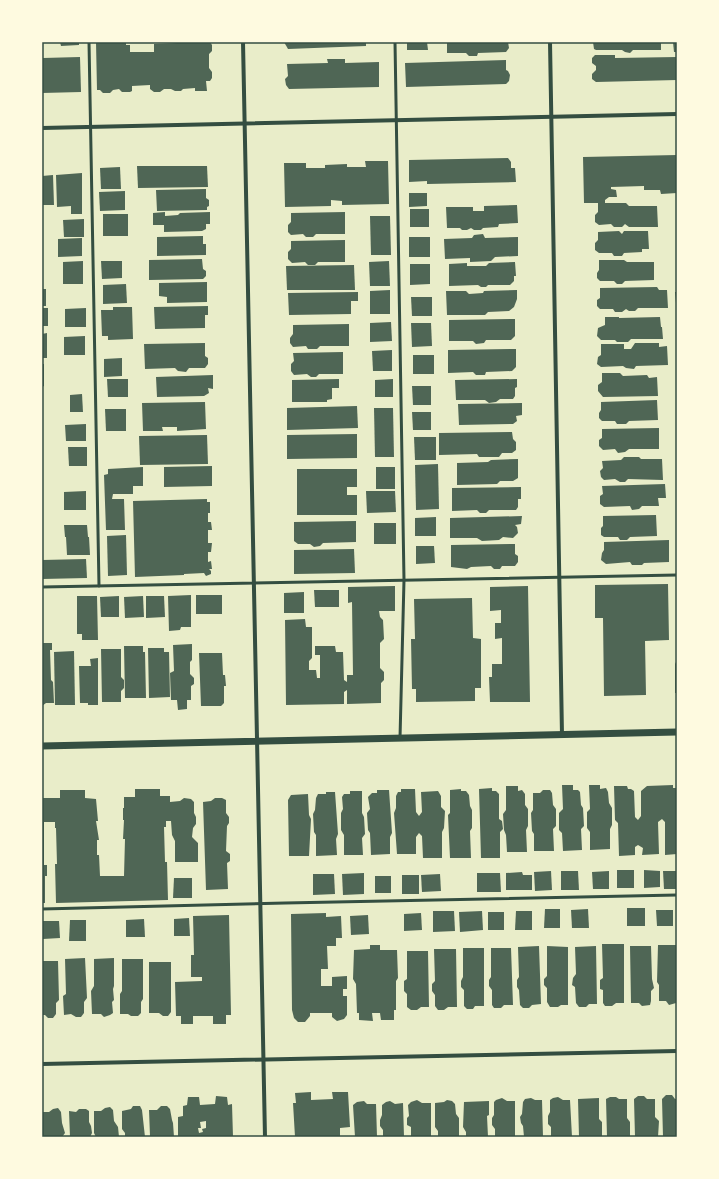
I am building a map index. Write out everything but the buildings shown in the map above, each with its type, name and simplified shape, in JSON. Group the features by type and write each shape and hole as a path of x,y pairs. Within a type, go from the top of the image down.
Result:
{"street":[{"path":"243,42 265,1137"},
{"path":"550,42 562,735"},
{"path":"42,128 677,114"},
{"path":"42,746 677,732"},
{"path":"42,1064 677,1051"}],"lane":[{"path":"89,42 99,586"},
{"path":"395,42 404,580 400,738"},
{"path":"42,587 677,575"},
{"path":"42,909 677,895"}]}
